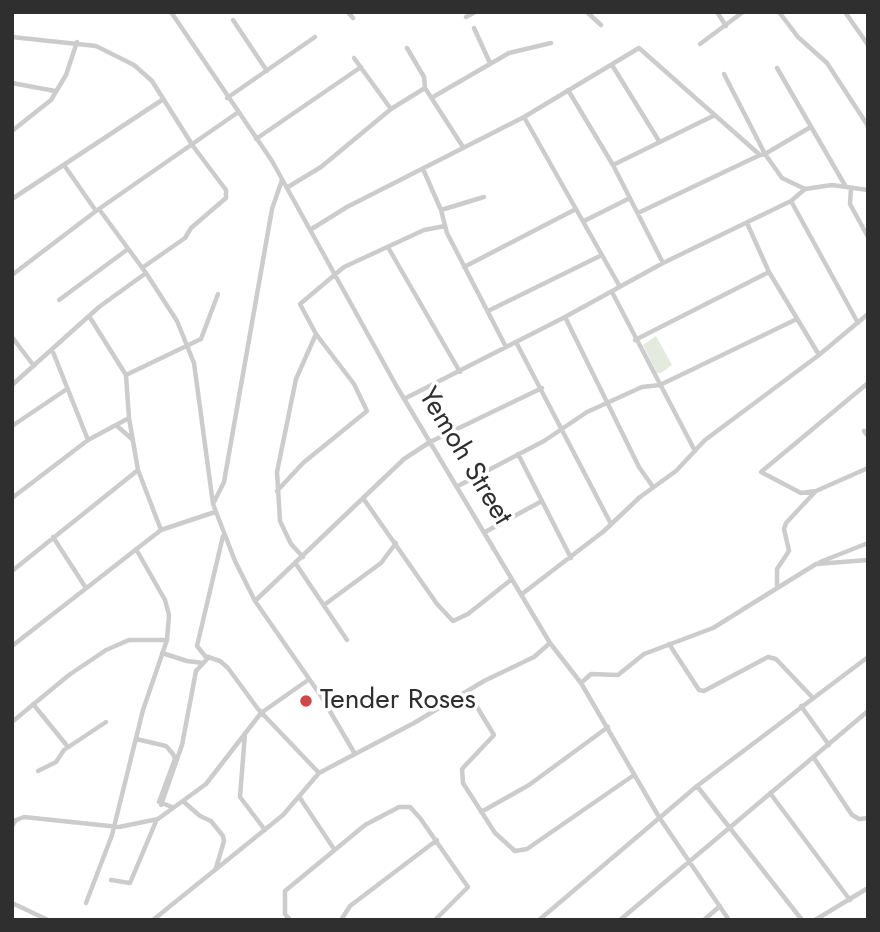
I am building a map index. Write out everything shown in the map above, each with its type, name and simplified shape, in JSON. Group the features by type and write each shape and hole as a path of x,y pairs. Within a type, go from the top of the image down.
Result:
{"street":[{"name":"Yemoh Street","path":"171,12 288,187 404,399 550,643 581,683 659,817 729,920"},
{"path":"348,12 353,18"},
{"path":"466,17 475,12"},
{"path":"587,12 601,25"},
{"path":"717,12 726,26"},
{"path":"700,44 743,12"},
{"path":"779,12 797,37 827,63 868,126"},
{"path":"845,12 868,45"},
{"path":"233,20 267,71"},
{"path":"474,28 490,63"},
{"path":"12,37 77,42 104,48 128,60 152,81 193,146 226,190 226,198 191,228 185,239 142,268"},
{"path":"227,99 315,37"},
{"path":"12,131 42,110 66,75 77,42"},
{"path":"433,97 509,53 551,43"},
{"path":"407,47 424,77 425,88 463,147"},
{"path":"310,230 347,207 524,117 639,48 762,155 782,178 806,189"},
{"path":"354,58 391,109"},
{"path":"612,65 659,141"},
{"path":"256,139 361,67"},
{"path":"777,68 809,128 848,188 848,200 868,237"},
{"path":"724,74 762,155"},
{"path":"12,83 55,91"},
{"path":"288,187 321,167 391,109 425,88"},
{"path":"568,90 613,165 663,263"},
{"path":"12,199 162,100"},
{"path":"12,275 97,210 237,113"},
{"path":"613,165 715,115"},
{"path":"524,117 620,287"},
{"path":"638,212 762,155 809,128"},
{"path":"64,165 146,273 177,321 198,376 199,413 213,504 223,535 255,601 355,754"},
{"path":"423,169 464,267 506,347"},
{"path":"213,504 224,482 272,209 282,179"},
{"path":"404,399 565,317 663,263 790,201 806,189 823,185 868,190"},
{"path":"441,210 484,197"},
{"path":"584,221 630,198"},
{"path":"790,201 858,323"},
{"path":"464,267 576,209"},
{"path":"747,223 769,272 819,355"},
{"path":"277,491 303,463 367,411 354,384 316,334 300,304 334,275 424,230 445,226"},
{"path":"59,300 128,249"},
{"path":"389,249 460,372"},
{"path":"488,311 602,255"},
{"path":"635,340 769,272"},
{"path":"12,386 89,316 146,273"},
{"path":"612,292 695,452"},
{"path":"126,375 201,339 218,294"},
{"path":"522,594 571,558 695,452 705,440 819,355 868,314"},
{"path":"89,316 126,375 129,418 138,470 161,530"},
{"path":"565,317 639,467 653,487"},
{"path":"458,486 607,402 642,387 660,385 797,319"},
{"path":"303,557 291,544 280,521 277,491 285,428 296,379 316,334"},
{"path":"12,337 34,366"},
{"path":"516,342 611,524"},
{"path":"52,352 88,440"},
{"path":"868,383 761,472 798,492 816,491 868,468"},
{"path":"255,601 389,471 430,442 542,388"},
{"path":"12,426 67,389"},
{"path":"12,498 88,440 129,418"},
{"path":"116,425 134,441"},
{"path":"519,454 571,558"},
{"path":"12,571 138,470"},
{"path":"777,585 777,569 789,551 784,529 786,523 816,491"},
{"path":"363,498 437,604 453,621 468,614 512,579"},
{"path":"485,532 542,501"},
{"path":"12,646 161,530 215,512"},
{"path":"223,535 195,643 209,657 228,668 261,713 319,773"},
{"path":"53,537 86,588"},
{"path":"324,605 381,563 396,543"},
{"path":"581,683 592,674 618,675 644,654 713,628 777,585 816,564 868,543"},
{"path":"86,903 113,826 136,739 167,640 169,615 165,600 136,549"},
{"path":"816,564 868,560"},
{"path":"296,564 347,640"},
{"path":"12,722 69,675 116,644 129,640 167,640"},
{"path":"153,920 265,830 300,798 319,773 534,657 550,643"},
{"path":"669,644 699,690 704,691 768,657 776,659 812,697"},
{"path":"162,653 204,663"},
{"path":"161,805 182,745 197,671 209,657"},
{"path":"539,920 697,786 868,657"},
{"path":"12,826 16,820 24,817 113,826 130,826 158,819 206,785 261,713 308,680"},
{"path":"468,692 494,734 462,769 463,783 507,847 514,851 527,849 634,775"},
{"path":"33,704 68,747"},
{"path":"801,706 829,745"},
{"path":"620,920 868,711"},
{"path":"38,771 56,762 68,747 106,722"},
{"path":"481,812 530,785 608,727"},
{"path":"245,732 240,797 265,830"},
{"path":"136,739 166,746 173,754 174,759 159,802 161,805"},
{"path":"814,758 852,816 859,820 868,818"},
{"path":"697,786 802,920"},
{"path":"770,793 850,900"},
{"path":"300,798 334,849"},
{"path":"184,802 200,816 211,821 225,841 215,871"},
{"path":"161,805 174,807"},
{"path":"290,920 285,914 285,891 365,825 399,807 410,807 437,840 468,887 435,920"},
{"path":"111,880 130,883 158,819"},
{"path":"341,920 350,906 437,840"},
{"path":"815,920 868,888"},
{"path":"12,903 48,920"},
{"path":"704,920 720,906"}],"shaded area":[{"path":"656,336 672,365 661,373 657,373 643,345"}],"place":[{"name":"Tender Roses","path":"306,701"}]}
